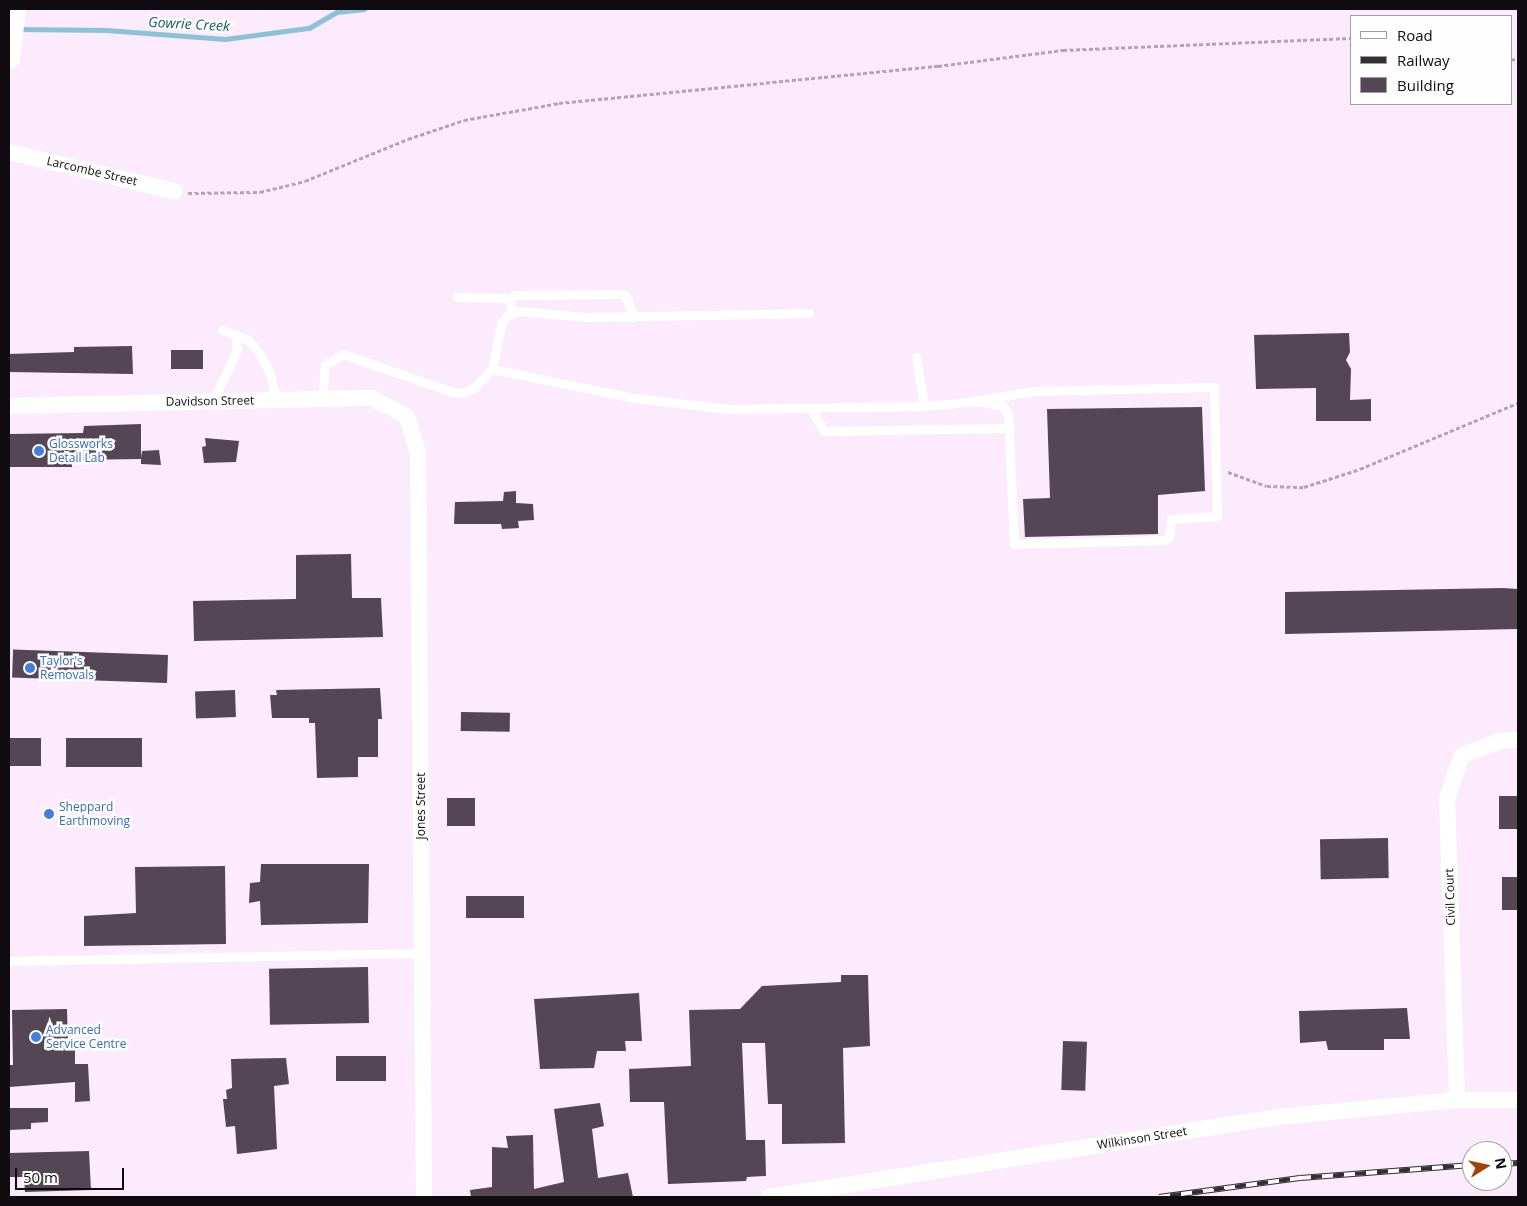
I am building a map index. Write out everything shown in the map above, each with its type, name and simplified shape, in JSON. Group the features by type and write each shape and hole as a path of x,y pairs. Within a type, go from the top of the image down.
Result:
{"street":[{"path":"9,54 15,11"},
{"name":"Larcombe Street","path":"9,152 174,191"},
{"name":"Davidson Street","path":"9,406 372,398 407,417"},
{"name":"Jones Street","path":"407,417 418,453 424,1197"},
{"name":"Civil Court","path":"1457,1100 1447,799 1462,755 1500,741 1518,740"},
{"name":"Wilkinson Street","path":"769,1197 1278,1117 1457,1100 1518,1100"}],"lane":[{"path":"457,297 510,298 522,294 625,295 634,316"},
{"path":"510,298 512,312"},
{"path":"322,399 325,365 343,354 453,392 464,393 475,388 492,369 502,321 512,312 634,316 809,313"},
{"path":"222,330 247,340 259,353 270,374 276,400"},
{"path":"213,402 237,350 236,335"},
{"path":"916,357 924,406"},
{"path":"492,369 666,403 728,409 924,406 1051,390 1214,387 1217,516 1171,519 1168,540 1019,546 1014,544 1010,428 1006,408 1002,405 973,401"},
{"path":"811,408 824,431 1010,428"},
{"path":"9,961 422,953"}],"path":[{"path":"174,191 217,195 260,192 304,181 408,139 464,120 585,100 938,66 1063,50 1350,38"},
{"path":"1216,465 1254,483 1304,486 1360,469 1518,404"}],"building":[{"path":"1349,333 1350,352 1346,360 1351,369 1350,400 1371,399 1371,421 1316,421 1316,388 1256,389 1254,335"},
{"path":"132,346 133,374 9,372 9,354 74,352 74,347"},
{"path":"171,350 203,350 203,369 171,369"},
{"path":"1202,407 1205,491 1158,495 1158,534 1025,537 1023,499 1050,498 1047,409"},
{"path":"141,424 141,458 142,451 159,450 161,465 141,464 141,459 72,460 72,467 9,467 9,434 83,433 84,426"},
{"path":"205,438 239,441 236,462 204,463 202,447 206,446"},
{"path":"516,491 516,503 533,504 534,520 518,521 519,528 502,529 501,524 454,524 455,502 503,501 504,492"},
{"path":"351,554 352,598 381,598 383,637 194,641 193,601 296,599 296,555"},
{"path":"1518,589 1518,629 1285,634 1285,592"},
{"path":"13,650 168,655 167,683 12,678"},
{"path":"380,688 382,719 378,719 378,757 358,757 358,777 317,778 315,723 309,723 309,718 272,718 270,695 277,695 276,690"},
{"path":"235,690 236,717 196,718 195,691"},
{"path":"461,712 510,713 510,732 461,731"},
{"path":"9,738 41,738 41,766 9,766"},
{"path":"66,738 142,738 142,767 66,767"},
{"path":"1499,796 1518,796 1518,829 1499,829"},
{"path":"447,798 475,798 475,826 447,826"},
{"path":"1388,838 1389,878 1321,879 1320,839"},
{"path":"261,864 369,864 368,923 261,925 260,901 249,903 250,883 260,882"},
{"path":"225,866 226,944 84,946 84,916 136,913 135,867"},
{"path":"1502,877 1518,877 1518,910 1502,910"},
{"path":"466,896 524,896 524,918 466,918"},
{"path":"368,967 369,1023 270,1025 269,969"},
{"path":"841,975 868,975 870,1046 843,1048 845,1143 782,1144 782,1104 768,1104 765,1043 742,1043 746,1140 765,1140 766,1176 747,1177 746,1181 668,1184 664,1102 630,1102 629,1069 691,1066 689,1010 740,1009 762,986 841,982"},
{"path":"639,993 642,1041 625,1041 626,1051 597,1051 594,1068 540,1069 534,999"},
{"path":"1407,1008 1410,1039 1384,1039 1384,1050 1328,1050 1326,1041 1300,1043 1299,1011"},
{"path":"67,1009 68,1045 75,1045 75,1064 88,1064 90,1101 75,1102 75,1082 9,1087 9,1065 13,1065 12,1010"},
{"path":"1063,1041 1087,1042 1085,1091 1061,1090"},
{"path":"336,1056 386,1056 386,1081 336,1081"},
{"path":"286,1058 289,1084 274,1086 277,1149 237,1154 235,1126 226,1127 223,1099 227,1099 226,1090 232,1088 231,1059"},
{"path":"600,1103 604,1126 592,1129 598,1178 628,1173 633,1197 471,1197 470,1190 492,1187 492,1147 508,1148 506,1136 533,1135 534,1189 564,1182 554,1109"},
{"path":"9,1108 48,1108 48,1122 31,1123 31,1129 9,1130"},
{"path":"89,1151 91,1190 25,1192 24,1177 9,1177 9,1153"}],"waterway":[{"name":"Gowrie Creek","path":"18,29 107,30 225,39 309,28 337,12 364,9"}],"railway":[{"path":"1512,1163 1518,1163"},
{"path":"1159,1197 1300,1178 1462,1166"}],"place":[{"name":"Glossworks Detail Lab","path":"39,451"},
{"name":"Taylor's Removals","path":"30,668"},
{"name":"Sheppard Earthmoving","path":"49,814"},
{"name":"Advanced Service Centre","path":"36,1037"}]}
